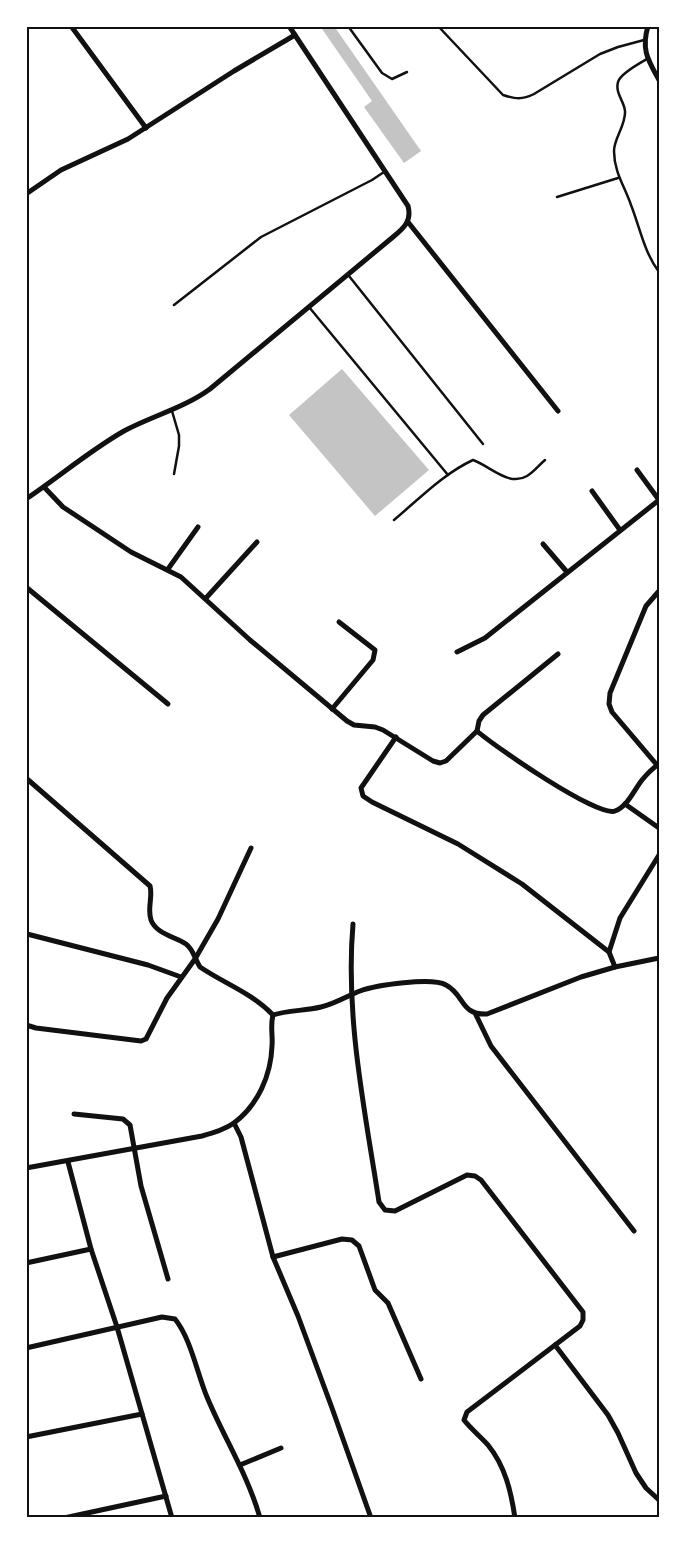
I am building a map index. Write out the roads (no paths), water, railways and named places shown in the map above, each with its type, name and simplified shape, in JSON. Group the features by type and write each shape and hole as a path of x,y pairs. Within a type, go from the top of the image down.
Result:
{"street":[{"path":"71,26 146,128"},
{"path":"26,499 105,442 139,423 197,398 210,389 403,229 408,222 410,213 408,206 289,26"},
{"path":"648,26 644,40 647,58 659,80"},
{"path":"26,194 61,170 107,150 146,128 234,70 295,35"},
{"path":"408,222 558,411"},
{"path":"457,652 485,638 659,500 637,470"},
{"path":"44,487 63,506 130,552 181,577 257,646 354,725 383,730 433,761 440,763 446,761 477,731 479,721 483,715 558,654"},
{"path":"592,491 620,530"},
{"path":"168,569 198,527"},
{"path":"206,598 257,542"},
{"path":"543,544 567,572"},
{"path":"26,587 168,704"},
{"path":"477,731 547,780 604,811 611,813 617,811 658,764 612,712 609,704 610,693 646,606 659,591"},
{"path":"332,709 373,660 375,655 375,650 339,622"},
{"path":"396,737 361,788 363,796 458,844 514,879 609,952 615,967"},
{"path":"26,778 150,886 152,893 150,914 156,928 186,944 192,950 200,967 260,1002 273,1015"},
{"path":"625,804 659,828"},
{"path":"26,1025 36,1028 141,1041 146,1039 167,998 195,959 218,919 250,848"},
{"path":"609,952 620,918 659,855"},
{"path":"353,924 350,958 351,996 360,1077 379,1202 385,1210 395,1211 467,1174 475,1176 481,1180 583,1312 583,1320 580,1326 467,1412 464,1420 487,1445 505,1473 512,1497 514,1518"},
{"path":"27,934 148,965 181,977"},
{"path":"476,1015 487,1014 581,977 615,967 659,958"},
{"path":"273,1015 320,1007 366,990 408,982 432,981 446,985 476,1015 491,1046 634,1231"},
{"path":"26,1168 68,1162 202,1136 234,1123 247,1111 259,1095 268,1073 272,1046 271,1024 273,1015"},
{"path":"74,1114 123,1119 130,1125 133,1149 142,1186 168,1279"},
{"path":"234,1123 241,1137 273,1257 312,1353 371,1518"},
{"path":"68,1162 91,1249 117,1328 172,1518"},
{"path":"273,1257 342,1239 352,1240 359,1246 375,1290 388,1303 421,1379"},
{"path":"26,1263 91,1249"},
{"path":"26,1348 162,1317 174,1319 182,1328 212,1410 240,1466 260,1518"},
{"path":"555,1345 608,1415 618,1432 636,1473 646,1488 659,1500"},
{"path":"26,1437 142,1414"},
{"path":"240,1466 281,1448"},
{"path":"64,1518 166,1496"}],"lane":[{"path":"348,26 382,73 388,78 392,79 407,72"},
{"path":"438,26 502,95 516,99 523,99 534,94 600,54 644,40"},
{"path":"647,58 621,76 618,82 618,91 625,114 614,151 618,178 631,204 645,248 659,272"},
{"path":"174,305 261,237 372,180 385,171"},
{"path":"556,197 618,178"},
{"path":"348,274 484,444"},
{"path":"309,308 448,475"},
{"path":"172,409 179,446 174,474"},
{"path":"394,520 448,475 472,460 482,463 510,479 520,480 529,476 544,460"}]}
